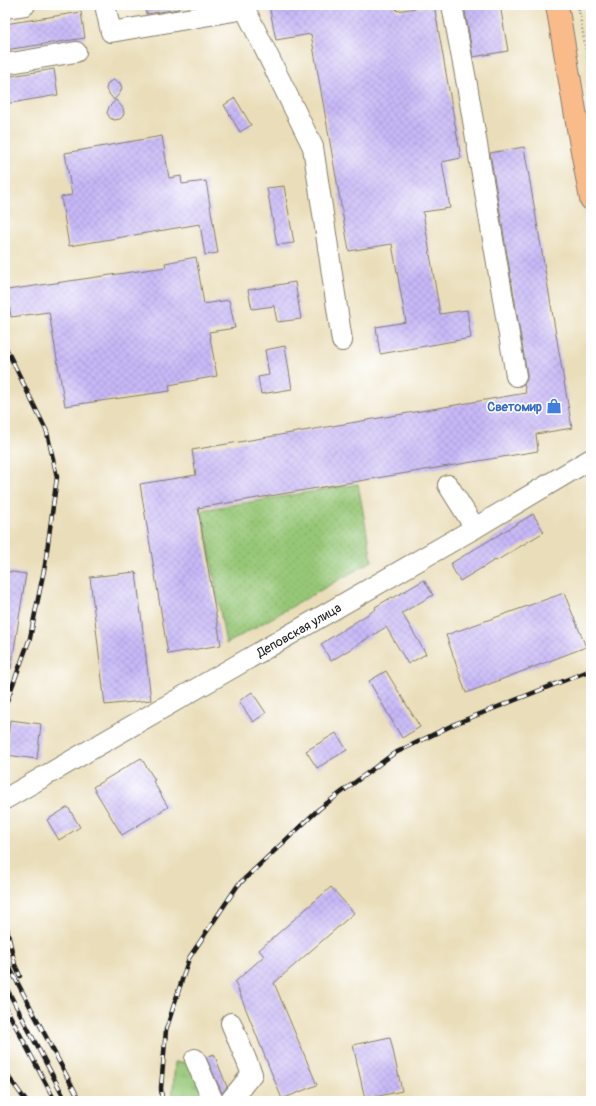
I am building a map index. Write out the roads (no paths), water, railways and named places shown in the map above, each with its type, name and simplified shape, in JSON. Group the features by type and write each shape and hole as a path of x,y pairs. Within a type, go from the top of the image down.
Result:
{"main road":[{"path":"556,5 585,139 591,199"}],"street":[{"path":"5,8 25,5"},
{"path":"106,5 110,32 234,8 245,9 313,147 342,341"},
{"path":"452,5 516,376"},
{"path":"5,64 76,52"},
{"name":"Деповская улица","path":"5,799 475,528 591,459"},
{"path":"448,486 475,528"},
{"path":"230,1101 252,1074 232,1022"},
{"path":"195,1059 213,1101"}],"railway":[{"path":"5,346 47,432 57,477 45,565 30,638 5,706"},
{"path":"162,1101 161,1088 166,1030 189,958 238,885 319,809 393,754 457,723 591,670"},
{"path":"5,920 15,965 20,976"},
{"path":"5,959 80,1101"},
{"path":"5,985 66,1101"},
{"path":"5,1006 55,1101"},
{"path":"5,1072 26,1101"}],"place":[{"name":"Светомир","path":"554,406"}]}
